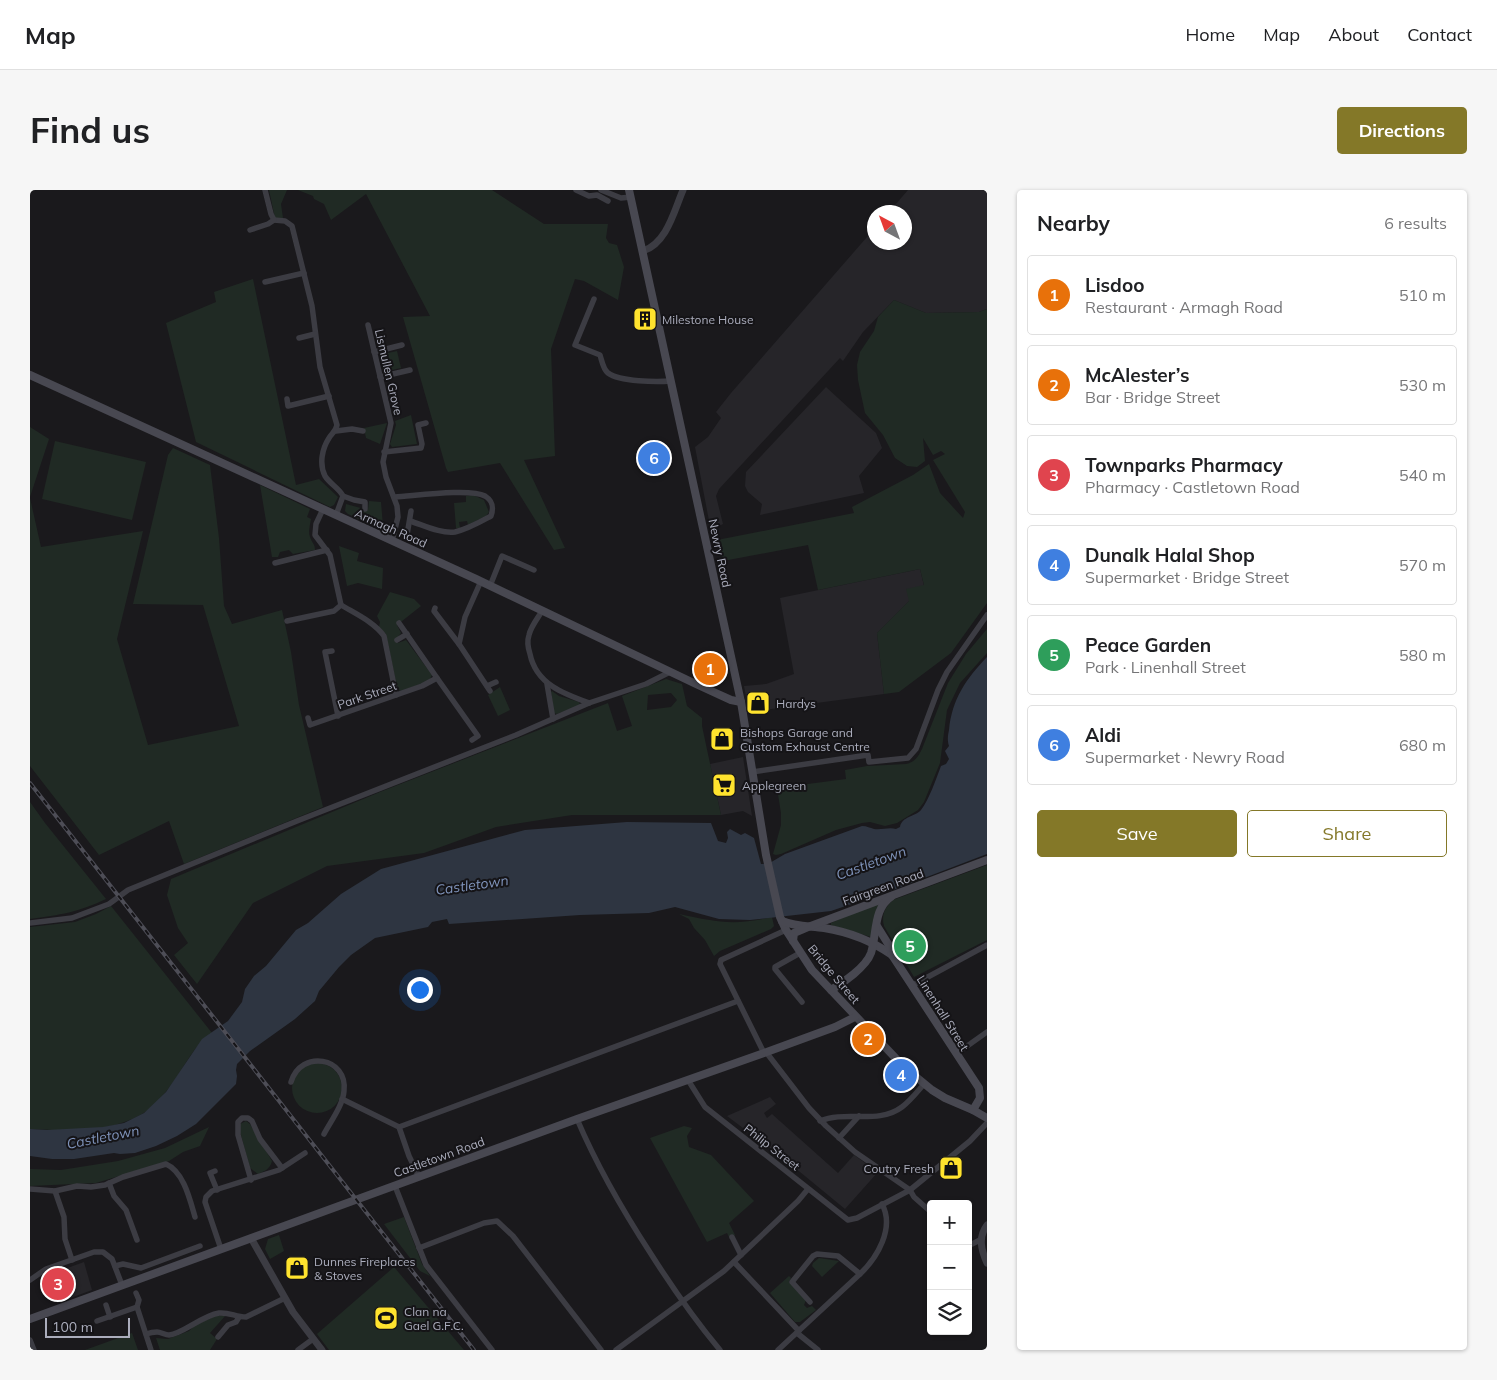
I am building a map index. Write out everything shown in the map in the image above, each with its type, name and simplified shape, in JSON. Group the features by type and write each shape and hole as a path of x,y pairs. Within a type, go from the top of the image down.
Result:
{"main road":[{"name":"Newry Road","path":"630,194 741,702 766,855 781,919 786,930"},
{"name":"Armagh Road","path":"30,375 481,581 726,698 741,702"},
{"name":"Fairgreen Road","path":"793,941 794,933 808,927 987,860"},
{"path":"830,990 841,985 864,963 870,954 873,944 877,917 888,899 898,893"},
{"path":"781,919 794,925 808,927"},
{"path":"877,926 892,955"},
{"name":"Linenhall Street","path":"808,927 856,936 892,955 979,1088 980,1098 973,1110"},
{"name":"Bridge Street","path":"786,930 812,970 904,1067 945,1098 987,1118"},
{"name":"Castletown Road","path":"30,1319 577,1119 765,1053 835,1027 855,1017"}],"street":[{"path":"265,190 274,220"},
{"path":"576,190 585,192 589,196 597,195 608,201"},
{"path":"601,190 621,198 630,194"},
{"path":"643,251 651,247 663,234 682,190"},
{"path":"250,230 274,220 285,220 292,226 312,306 320,366 337,425 324,450 322,467 326,478 343,496 365,502 365,509"},
{"path":"265,282 304,273"},
{"path":"594,299 575,345 600,355 604,369 610,375 618,378 654,382 671,381"},
{"name":"Lismullen Grove","path":"368,325 391,423 383,462 386,477 395,497 398,517 392,541"},
{"path":"299,338 315,334"},
{"path":"374,352 402,345"},
{"path":"380,377 410,370"},
{"path":"286,399 288,406 329,396"},
{"path":"384,452 421,448 422,444 418,425 426,423"},
{"path":"336,430 352,429 363,431"},
{"path":"395,497 472,493 486,497 494,508 491,516 475,525 455,532 439,530 410,521"},
{"path":"336,515 343,496"},
{"path":"322,509 316,524 315,535 330,554 341,605 368,621 380,630 384,636 396,696"},
{"path":"408,535 411,511"},
{"path":"275,563 327,550"},
{"path":"286,552 288,560"},
{"path":"490,586 502,556 534,570"},
{"path":"459,644 465,617 481,581"},
{"path":"287,621 334,611 341,605"},
{"path":"434,608 434,611 489,688 496,682"},
{"path":"542,611 531,629 528,642 531,658 548,684 553,719"},
{"path":"752,772 868,755 869,762 908,758 916,749 938,690 987,615"},
{"path":"399,622 478,736 472,740"},
{"path":"397,640 406,634"},
{"path":"332,651 325,652 338,716"},
{"path":"30,923 72,918 109,904 128,890 589,703 646,684 670,672"},
{"name":"Park Street","path":"308,718 310,725 396,696 437,678"},
{"path":"548,684 566,695 589,703"},
{"path":"786,930 721,960 720,964 738,1001 765,1053 820,1121 855,1152 910,1190 927,1208"},
{"path":"913,985 987,945"},
{"path":"800,953 775,967 775,969 802,1002"},
{"path":"399,1127 738,1001"},
{"path":"956,1054 987,1032"},
{"path":"290,1082 302,1066 314,1061 324,1062 334,1067 343,1078 345,1088 342,1099 324,1134"},
{"name":"Philip Street","path":"688,1080 705,1108 845,1218 852,1220 882,1204"},
{"path":"820,1121 844,1116 884,1115 891,1113 901,1108 924,1084"},
{"path":"342,1099 399,1127 419,1177"},
{"path":"839,1138 859,1116"},
{"path":"251,1180 238,1135 238,1122 242,1118 248,1118 252,1122 260,1139 282,1168"},
{"path":"577,1119 603,1174 634,1228 694,1320 720,1350"},
{"path":"778,1350 875,1258 883,1240 885,1220 882,1204 910,1190 970,1141 987,1123"},
{"path":"221,1249 204,1202 208,1195 217,1190 282,1168 305,1153"},
{"path":"30,1189 54,1191 77,1186 90,1187 109,1183 166,1164 172,1167 180,1178 195,1217"},
{"path":"215,1171 210,1173 217,1190"},
{"path":"109,1183 114,1196 126,1210 137,1240"},
{"path":"395,1186 418,1248 431,1272 492,1350"},
{"path":"616,1350 734,1262 808,1189"},
{"path":"54,1191 64,1217 65,1239 72,1260"},
{"path":"418,1248 484,1223 497,1221 513,1236 601,1350"},
{"path":"987,1225 980,1240 987,1263"},
{"path":"982,1248 987,1231"},
{"path":"732,1237 741,1255"},
{"path":"251,1238 285,1298 322,1350"},
{"path":"972,1244 980,1240"},
{"path":"115,1266 123,1264 141,1268 200,1246"},
{"path":"30,1280 46,1269 94,1252 103,1252 109,1255 122,1285"},
{"path":"810,1302 792,1282 813,1256 820,1253 838,1256 860,1274"},
{"path":"734,1262 798,1332 818,1350"},
{"path":"136,1293 137,1307 151,1350"},
{"path":"146,1334 157,1332 169,1335 186,1329 199,1320 226,1312 239,1317 246,1317 285,1298"},
{"path":"106,1305 110,1316"},
{"path":"97,1321 137,1307"},
{"path":"218,1337 228,1325 236,1322 239,1317"},
{"path":"298,1350 313,1339"},
{"path":"30,1340 34,1350"}],"shaded area":[{"path":"269,190 287,190 281,204 283,218 275,218"},
{"path":"298,190 492,190 544,224 608,224 606,238 609,243 617,245 624,267 618,300 584,281 575,279 551,349 555,456 524,460 565,548 554,550 500,463 448,472 403,317 430,316 366,194 331,220 324,204 314,199 313,196"},
{"path":"908,190 987,190 987,309 979,312 926,313 894,300 863,332 843,361 840,358 719,489 716,496 723,524 717,527 710,526 695,447 708,437 721,418 716,412 731,393 867,237 867,250 912,250 912,205 895,205"},
{"path":"253,279 296,485 319,479 338,497 334,505 330,507 196,442 166,323 216,302 214,292"},
{"path":"894,300 926,313 979,312 987,309 987,603 951,653 899,692 884,694 877,633 909,601 906,589 924,585 920,569 818,590 808,545 723,561 717,540 854,513 852,507 913,475 929,464 940,493 963,518 965,512 933,460 945,454 941,451 933,455 923,438 925,461 917,467 907,466 895,458 883,435 865,413 858,380 857,365 860,352 874,331 878,317"},
{"path":"397,351 401,368 383,372 379,355"},
{"path":"826,387 876,433 882,448 859,476 864,493 760,515 762,504 748,492 745,486 746,472"},
{"path":"411,415 417,444 392,447 390,444 396,425 395,421"},
{"path":"387,423 380,444 366,438 364,428"},
{"path":"30,427 49,439 30,497"},
{"path":"55,441 146,462 132,520 42,499"},
{"path":"173,448 210,465 219,538 224,606 232,624 282,610 299,705 323,807 184,864 169,821 99,855 30,766 30,498 41,547 143,531 117,639 148,745 239,726 203,605 133,604 168,455"},
{"path":"260,485 310,509 307,517 311,519 309,535 315,550 293,554 289,550 280,552 278,557 272,557"},
{"path":"473,495 484,500 489,512 486,516 468,525 467,521 459,522 460,528 456,528 454,503 466,502 466,496"},
{"path":"369,501 381,502 382,530 345,511 346,504 368,510"},
{"path":"339,546 359,553 357,561 383,568 382,589 358,583 347,586"},
{"path":"920,569 924,586 877,633 884,694 749,712 744,686 766,684 794,674 780,598"},
{"path":"390,592 414,599 421,606 397,625 401,633 396,639 398,643 406,640 432,675 429,681 401,691 397,687 386,634 379,627 380,622 377,616"},
{"path":"987,629 987,653 960,683 947,710 940,763 924,802 918,810 897,823 885,826 870,822 862,823 836,830 781,854 773,854 781,825 777,788 846,779 845,770 867,766 906,764 918,757 948,683 966,654"},
{"path":"666,679 682,684 687,706 702,718 702,726 721,815 572,815 496,827 424,853 327,866 253,903 197,984 174,955 188,943 178,928 167,895 171,879 380,792 608,703 617,731 632,726 622,696","holes":["671,693 677,700 671,707 647,710 648,695"]},
{"path":"500,687 510,710 498,716 488,695"},
{"path":"552,691 559,696 579,702 580,705 557,714 554,713"},
{"path":"743,757 752,816 743,811 721,815 710,764"},
{"path":"30,802 106,899 69,912 30,919"},
{"path":"987,865 987,940 914,977 884,926 883,915 886,908 893,900"},
{"path":"883,900 871,937 831,925 831,923"},
{"path":"111,906 212,1033 195,1049 164,1094 142,1114 116,1125 102,1128 73,1130 30,1129 30,927 75,922"},
{"path":"679,914 725,922 759,920 772,917 774,926 720,951 714,956 705,940 689,919"},
{"path":"312,1063 322,1063 335,1070 342,1083 342,1093 335,1106 322,1113 312,1113 303,1109 296,1102 292,1093 292,1083 296,1074 303,1067"},
{"path":"770,1097 776,1104 764,1113 767,1118 772,1114 838,1173 854,1155 878,1172 845,1209 783,1158 727,1116"},
{"path":"246,1121 250,1124 272,1161 269,1168 258,1174 250,1168 239,1128 240,1124"},
{"path":"684,1126 692,1128 687,1136 689,1147 711,1155 754,1201 729,1223 735,1235 730,1239 727,1233 707,1242 650,1138"},
{"path":"209,1127 200,1146 183,1152 169,1161 96,1183 30,1186 30,1169 61,1170 118,1161 165,1148"},
{"path":"404,1217 422,1264 430,1276 420,1271 384,1224"},
{"path":"279,1235 284,1251 270,1259 265,1249 268,1239"},
{"path":"819,1258 839,1261 822,1277 812,1266"},
{"path":"84,1262 92,1290 57,1303 48,1275"},
{"name":"Clan na Gael G.F.C.","path":"394,1267 464,1350 329,1350 317,1334"},
{"path":"789,1276 791,1278 789,1282 806,1300 804,1305 807,1308 812,1306 816,1310 800,1322 795,1322 770,1293"},
{"path":"226,1315 210,1333 217,1339 210,1350 160,1350 156,1338 168,1339 189,1331 195,1325 216,1316"},
{"path":"132,1333 138,1350 85,1350"}],"water":[{"name":"Castletown","path":"987,657 987,854 831,911 750,920 719,919 675,907 649,913 580,915 449,924 447,919 432,922 428,927 375,938 351,955 339,967 319,991 315,1001 295,1019 250,1051 237,1064 236,1084 196,1124 156,1146 135,1153 114,1153 74,1159 30,1156 30,1129 103,1127 124,1123 144,1113 166,1092 202,1039 228,1021 242,1002 245,989 254,976 266,966 296,930 308,923 341,894 381,869 525,830 627,822 711,823 718,841 726,843 728,838 727,832 730,829 741,835 745,833 754,838 761,864 768,864 785,854 862,826 874,829 896,829 900,827 903,821 921,810 924,806 941,766 946,764 949,759 945,751 949,746 948,736 953,709 961,690"}],"railway":[{"path":"30,783 474,1350"}],"place":[{"name":"Milestone House","path":"645,319"},
{"name":"Aldi","path":"654,458"},
{"name":"Lisdoo","path":"710,669"},
{"name":"Hardys","path":"758,703"},
{"name":"Bishops Garage and Custom Exhaust Centre","path":"722,739"},
{"name":"Applegreen","path":"724,785"},
{"name":"Peace Garden","path":"910,946"},
{"name":"McAlester’s","path":"868,1039"},
{"name":"Dunalk Halal Shop","path":"901,1075"},
{"name":"Coutry Fresh","path":"951,1168"},
{"name":"Dunnes Fireplaces & Stoves","path":"297,1268"},
{"name":"Townparks Pharmacy","path":"58,1284"},
{"name":"Clan na Gael G.F.C.","path":"386,1318"}]}
